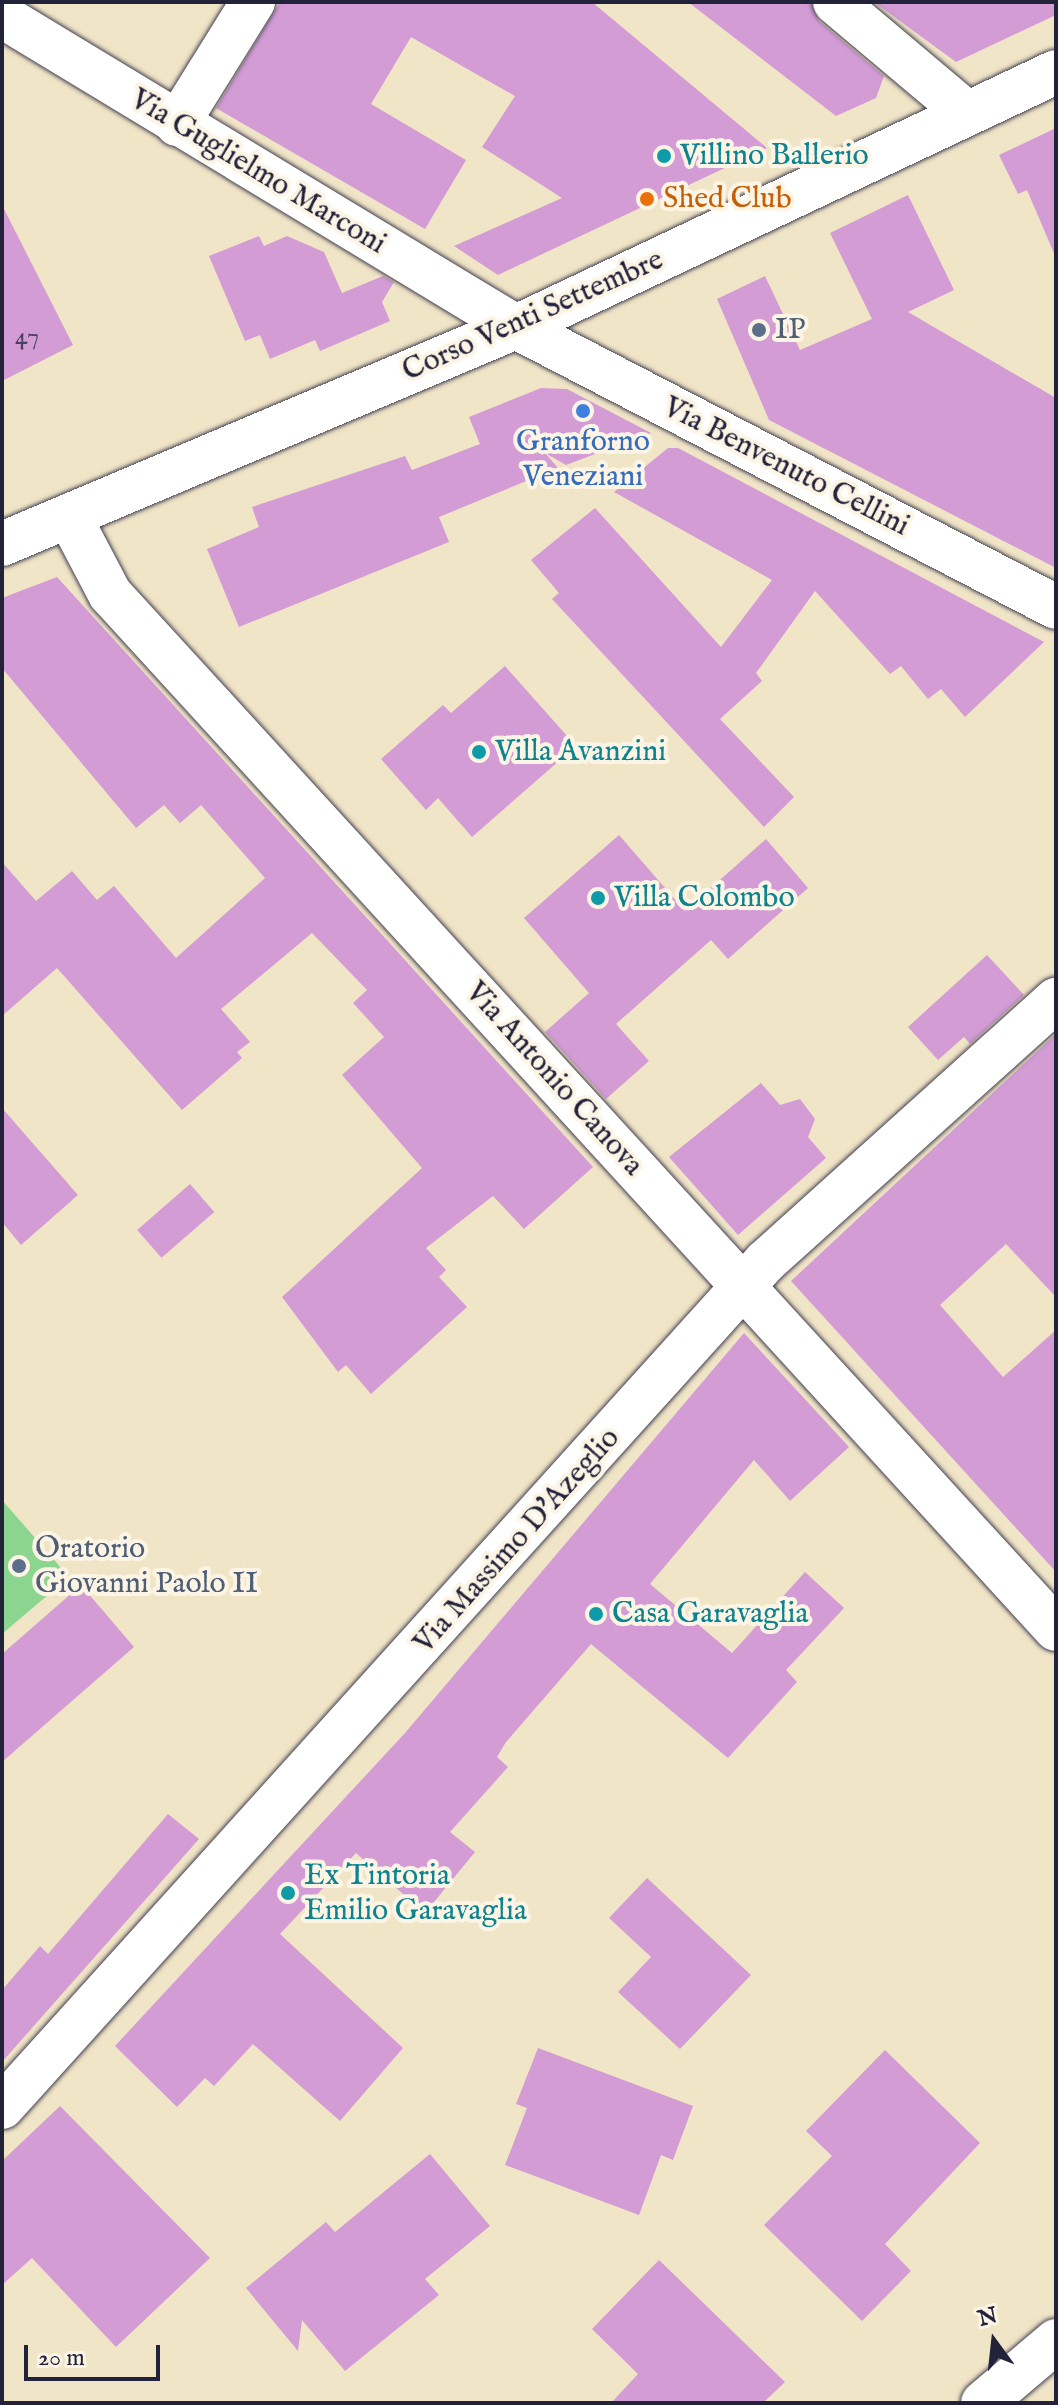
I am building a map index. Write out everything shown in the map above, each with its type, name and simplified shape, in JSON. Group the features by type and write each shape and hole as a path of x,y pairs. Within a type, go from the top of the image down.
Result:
{"street":[{"path":"177,124 253,2"},
{"path":"835,2 967,113"},
{"name":"Via Guglielmo Marconi","path":"2,16 516,327"},
{"name":"Corso Venti Settembre","path":"2,544 516,327 1056,72"},
{"name":"Via Benvenuto Cellini","path":"516,327 1056,607"},
{"name":"Via Antonio Canova","path":"69,516 110,594 1056,1629"},
{"name":"Via Massimo D'Azeglio","path":"2,2107 744,1285 1056,1000"},
{"path":"983,2403 1056,2341"}],"green space":[{"path":"2,1500 69,1577 2,1634"}],"building":[{"path":"280,2 592,2 767,148 498,275 454,246 562,198 482,147 515,96 411,37 371,104 466,160 425,229 216,108"},
{"path":"688,2 811,2 819,21 884,76 876,98 836,116"},
{"path":"874,2 1056,2 1056,15 956,62"},
{"path":"1056,128 1056,258 1027,190 1018,194 999,155"},
{"path":"908,195 954,290 908,312 1056,398 1056,568 769,420 717,299 765,276 800,350 872,319 830,233"},
{"path":"2,205 73,345 2,381"},
{"path":"259,236 264,246 287,236 324,252 342,293 383,276 394,282 382,302 390,321 320,351 315,340 270,359 260,335 245,341 209,256"},
{"path":"541,388 567,389 651,433 566,465 545,453 558,468 439,517 449,542 239,627 207,549 259,527 252,507 405,456 412,470 480,444 469,417"},
{"path":"668,448 678,448 1044,642 965,717 941,689 928,699 901,666 890,674 815,591 756,673 762,681 720,719 794,797 764,827 552,599 559,593 531,560 595,508 721,647 772,580 614,492"},
{"path":"57,577 593,1167 524,1229 493,1196 426,1248 446,1270 439,1277 467,1307 371,1394 346,1365 338,1372 282,1297 422,1168 342,1075 384,1037 353,1003 367,990 312,933 221,1009 250,1042 237,1052 242,1058 182,1110 57,968 2,1016 2,862 36,901 72,871 97,900 114,886 176,958 265,878 201,805 180,823 164,805 136,828 2,668 2,598"},
{"name":"Villa Avanzini","path":"505,666 576,746 472,837 438,798 426,810 381,759 443,705 451,713"},
{"path":"619,835 685,911 766,839 808,888 728,959 711,940 616,1024 649,1061 606,1099 545,1032 589,993 524,918"},
{"path":"987,955 1024,995 970,1044 964,1037 938,1060 908,1027"},
{"path":"1056,1034 1056,1297 1006,1244 940,1305 1003,1377 1056,1330 1056,1572 791,1281"},
{"path":"761,1083 780,1105 800,1099 815,1119 808,1137 826,1158 738,1235 669,1157"},
{"path":"2,1108 78,1195 21,1245 2,1222"},
{"path":"190,1184 214,1212 161,1258 137,1230"},
{"path":"744,1333 849,1447 790,1501 754,1460 650,1584 732,1653 805,1572 844,1608 786,1670 797,1682 728,1758 591,1644 506,1742 497,1757 508,1767 450,1832 475,1852 425,1913 356,1853 280,1934 403,2048 340,2121 253,2044 214,2086 205,2078 177,2107 115,2046 405,1733"},
{"path":"81,1585 134,1647 2,1762 2,1654"},
{"path":"168,1814 199,1839 2,2062 2,1990 40,1946 48,1954"},
{"path":"647,1878 751,1975 680,2049 618,1992 651,1957 609,1918"},
{"path":"538,2048 693,2106 673,2160 661,2155 639,2215 505,2165 527,2108 516,2104"},
{"path":"885,2050 980,2143 885,2244 911,2271 862,2321 764,2225 832,2156 806,2131"},
{"path":"60,2106 210,2258 116,2347 32,2258 2,2285 2,2161"},
{"path":"430,2154 490,2226 425,2279 439,2295 345,2371 302,2320 298,2351 246,2288 326,2222 335,2232"},
{"path":"659,2260 785,2382 763,2403 611,2403 638,2374 592,2329"}],"place":[{"name":"Villino Ballerio","path":"664,156"},
{"name":"Shed Club","path":"647,199"},
{"name":"IP","path":"759,330"},
{"name":"Granforno Veneziani","path":"583,411"},
{"name":"Villa Avanzini","path":"479,752"},
{"name":"Villa Colombo","path":"598,898"},
{"name":"Oratorio Giovanni Paolo II","path":"19,1566"},
{"name":"Casa Garavaglia","path":"596,1614"},
{"name":"Ex Tintoria Emilio Garavaglia","path":"288,1893"}]}
